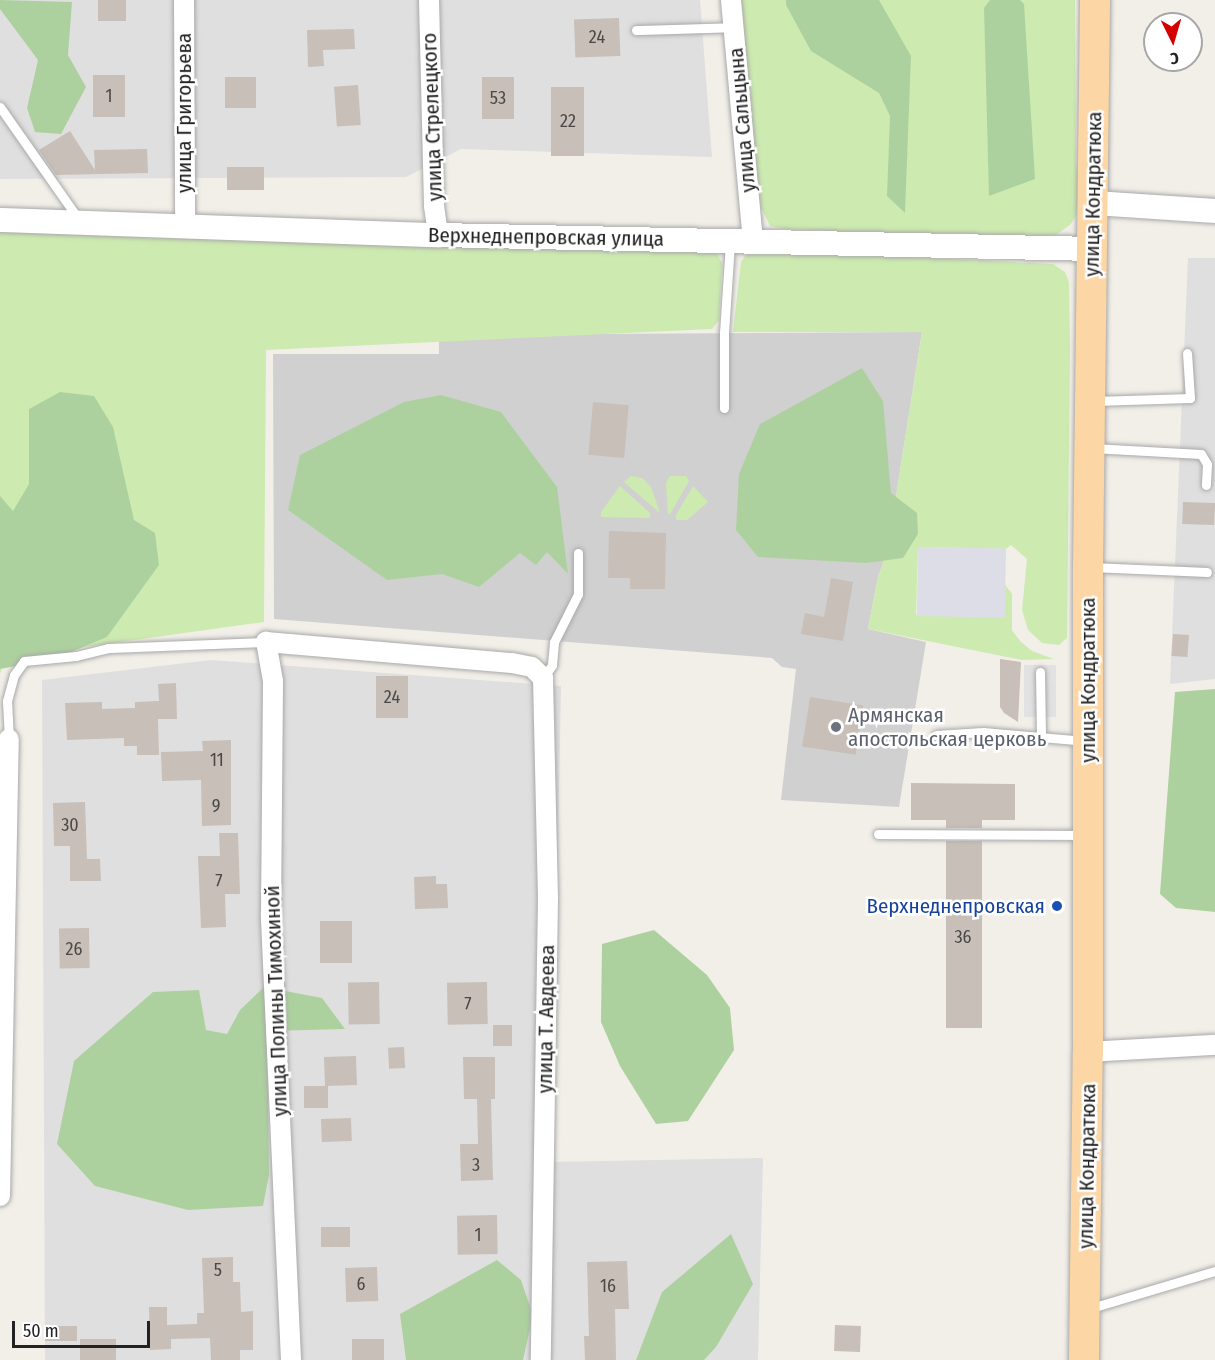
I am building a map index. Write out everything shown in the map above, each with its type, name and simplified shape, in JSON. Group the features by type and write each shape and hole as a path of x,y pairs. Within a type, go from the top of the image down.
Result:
{"main road":[{"name":"улица Кондратюка","path":"1084,1360 1088,1052 1088,567 1095,203 1095,0"}],"street":[{"name":"улица Григорьева","path":"184,0 184,225"},
{"name":"улица Стрелецкого","path":"429,0 434,206 438,235"},
{"name":"улица Сальцына","path":"731,0 735,27 742,240"},
{"path":"1095,203 1215,211"},
{"name":"Верхнеднепровская улица","path":"0,220 438,235 1093,249"},
{"path":"266,642 512,663 532,667 543,678"},
{"name":"улица Полины Тимохиной","path":"266,642 273,681 271,913 291,1360"},
{"name":"улица Т. Авдеева","path":"541,1360 548,898 543,678"},
{"path":"0,1196 9,739"},
{"path":"1088,1052 1215,1045"}],"lane":[{"path":"636,30 735,27"},
{"path":"0,107 80,222"},
{"path":"724,408 724,333 742,240"},
{"path":"1091,401 1190,398 1187,353"},
{"path":"1090,448 1201,454 1207,464 1206,485"},
{"path":"543,678 552,665 554,642 578,594 578,553"},
{"path":"1088,567 1207,572"},
{"path":"9,739 7,701 14,675 24,661 76,656 108,648 266,642"},
{"path":"1040,672 1041,737"},
{"path":"936,735 983,732 1087,741"},
{"path":"878,834 1087,835"},
{"path":"1084,1310 1215,1271"}],"shaded area":[{"path":"0,0 700,0 712,157 461,149 406,177 0,179"},
{"path":"1188,258 1215,258 1215,679 1170,684"},
{"path":"922,332 887,553 878,577 868,629 926,642 899,807 781,800 796,669 782,667 772,658 274,619 273,354 439,354 439,335"},
{"path":"918,547 1006,549 1005,618 917,616"},
{"path":"211,660 561,686 552,1162 763,1158 758,1360 45,1360 42,680"},
{"path":"1024,665 1056,665 1056,717 1024,717"}],"green space":[{"path":"0,0 72,2 68,55 86,87 61,134 35,132 27,108 38,60 0,9"},
{"path":"739,0 1075,0 1076,164 1081,190 1080,210 1070,225 1053,237 1034,240 786,229 770,226 759,203"},
{"path":"786,0 879,0 911,56 905,213 887,196 890,116 879,93 811,51 786,5"},
{"path":"990,0 1020,0 1024,4 1035,179 989,196 984,8"},
{"path":"0,226 716,251 722,263 719,320 712,329 266,350 264,622 5,658 0,674"},
{"path":"755,250 1053,264 1065,272 1069,282 1070,349 1067,638 1059,645 1042,643 1028,630 1022,610 1027,559 1011,545 1006,549 918,547 916,615 1003,617 1004,583 1012,594 1012,630 1032,651 1054,659 1022,660 868,629 878,577 887,553 922,332 733,332 741,262 746,255"},
{"path":"862,368 883,401 891,493 917,513 918,534 903,558 866,563 758,557 736,530 739,474 760,424"},
{"path":"60,392 94,396 113,427 134,520 155,533 159,565 107,637 54,659 0,669 0,496 13,511 29,484 29,409"},
{"path":"441,395 501,412 557,487 568,574 547,552 536,565 520,553 479,587 442,574 387,580 288,510 300,455 404,402"},
{"path":"631,476 642,478 651,487 660,513 624,482"},
{"path":"670,476 686,476 689,481 668,514 666,483"},
{"path":"620,486 650,513 650,518 601,517 601,512"},
{"path":"693,486 708,502 687,520 676,520 676,515"},
{"path":"1215,689 1215,912 1176,908 1160,894 1175,692"},
{"path":"654,930 707,975 730,1008 734,1050 688,1121 656,1124 620,1066 601,1022 602,944"},
{"path":"264,987 322,998 345,1029 267,1031 269,1175 263,1206 188,1210 95,1186 57,1144 74,1061 153,992 199,990 206,1030 227,1034 240,1010"},
{"path":"731,1234 753,1284 716,1347 704,1360 636,1360 662,1292"},
{"path":"497,1260 521,1280 533,1315 523,1360 406,1360 400,1314"}],"building":[{"path":"98,0 126,0 126,21 98,21"},
{"path":"619,18 620,56 575,58 574,20"},
{"path":"354,29 355,49 323,50 324,66 308,67 307,30"},
{"path":"93,75 125,75 125,117 93,117"},
{"path":"225,77 256,77 256,108 225,108"},
{"path":"482,77 514,77 514,119 482,119"},
{"path":"358,85 361,125 337,127 334,87"},
{"path":"551,87 584,87 584,156 551,156"},
{"path":"70,131 95,170 94,150 147,149 148,173 56,175 39,150"},
{"path":"227,167 264,167 264,190 227,190"},
{"path":"593,402 629,405 624,458 588,455"},
{"path":"1183,502 1215,503 1214,525 1182,524"},
{"path":"609,531 666,533 665,589 630,589 630,578 608,578"},
{"path":"831,578 853,582 843,641 801,634 805,613 824,617"},
{"path":"1173,634 1189,635 1187,657 1171,656"},
{"path":"1000,659 1021,662 1018,722 1004,713 1000,707"},
{"path":"376,676 408,676 408,718 376,718"},
{"path":"176,683 177,719 158,719 159,755 137,755 137,746 124,746 124,738 67,740 65,703 102,702 102,709 135,708 135,702 159,701 158,684"},
{"name":"Армянская апостольская церковь","path":"810,697 863,705 856,755 802,746"},
{"path":"231,740 231,825 202,826 201,780 162,781 161,752 203,751 202,741"},
{"path":"911,783 1015,784 1015,820 982,820 982,828 946,828 946,820 911,820"},
{"path":"85,802 87,859 100,859 101,881 70,881 70,846 54,846 53,803"},
{"path":"219,833 238,833 240,894 225,894 226,927 201,928 198,856 220,856"},
{"path":"946,841 982,841 982,1028 946,1028"},
{"path":"436,876 436,884 447,884 448,908 415,909 414,877"},
{"path":"320,921 352,921 352,963 320,963"},
{"path":"89,928 90,968 60,969 59,929"},
{"path":"379,982 380,1024 349,1025 348,983"},
{"path":"487,982 488,1024 448,1025 447,983"},
{"path":"493,1025 512,1025 512,1046 493,1046"},
{"path":"404,1047 405,1068 389,1069 388,1048"},
{"path":"356,1056 357,1085 325,1086 324,1057"},
{"path":"463,1057 495,1057 495,1099 491,1099 493,1180 461,1181 460,1144 478,1144 477,1099 464,1099"},
{"path":"304,1086 328,1086 328,1108 304,1108"},
{"path":"351,1118 352,1141 322,1142 321,1119"},
{"path":"497,1215 498,1254 458,1255 457,1216"},
{"path":"321,1227 350,1227 350,1247 321,1247"},
{"path":"233,1257 233,1282 240,1282 241,1312 253,1311 253,1350 240,1350 240,1360 211,1360 210,1338 171,1339 171,1349 150,1350 149,1307 167,1307 167,1325 197,1324 197,1313 204,1313 202,1258"},
{"path":"627,1261 629,1309 615,1309 616,1360 585,1360 584,1336 589,1336 587,1262"},
{"path":"377,1267 378,1301 346,1302 345,1268"},
{"path":"835,1325 861,1326 860,1352 834,1351"},
{"path":"45,1326 77,1326 77,1341 45,1341"},
{"path":"80,1339 116,1339 116,1360 80,1360"},
{"path":"352,1339 384,1339 384,1360 352,1360"}],"place":[{"name":"Армянская апостольская церковь","path":"836,727"},
{"name":"Верхнеднепровская","path":"1057,906"}]}
